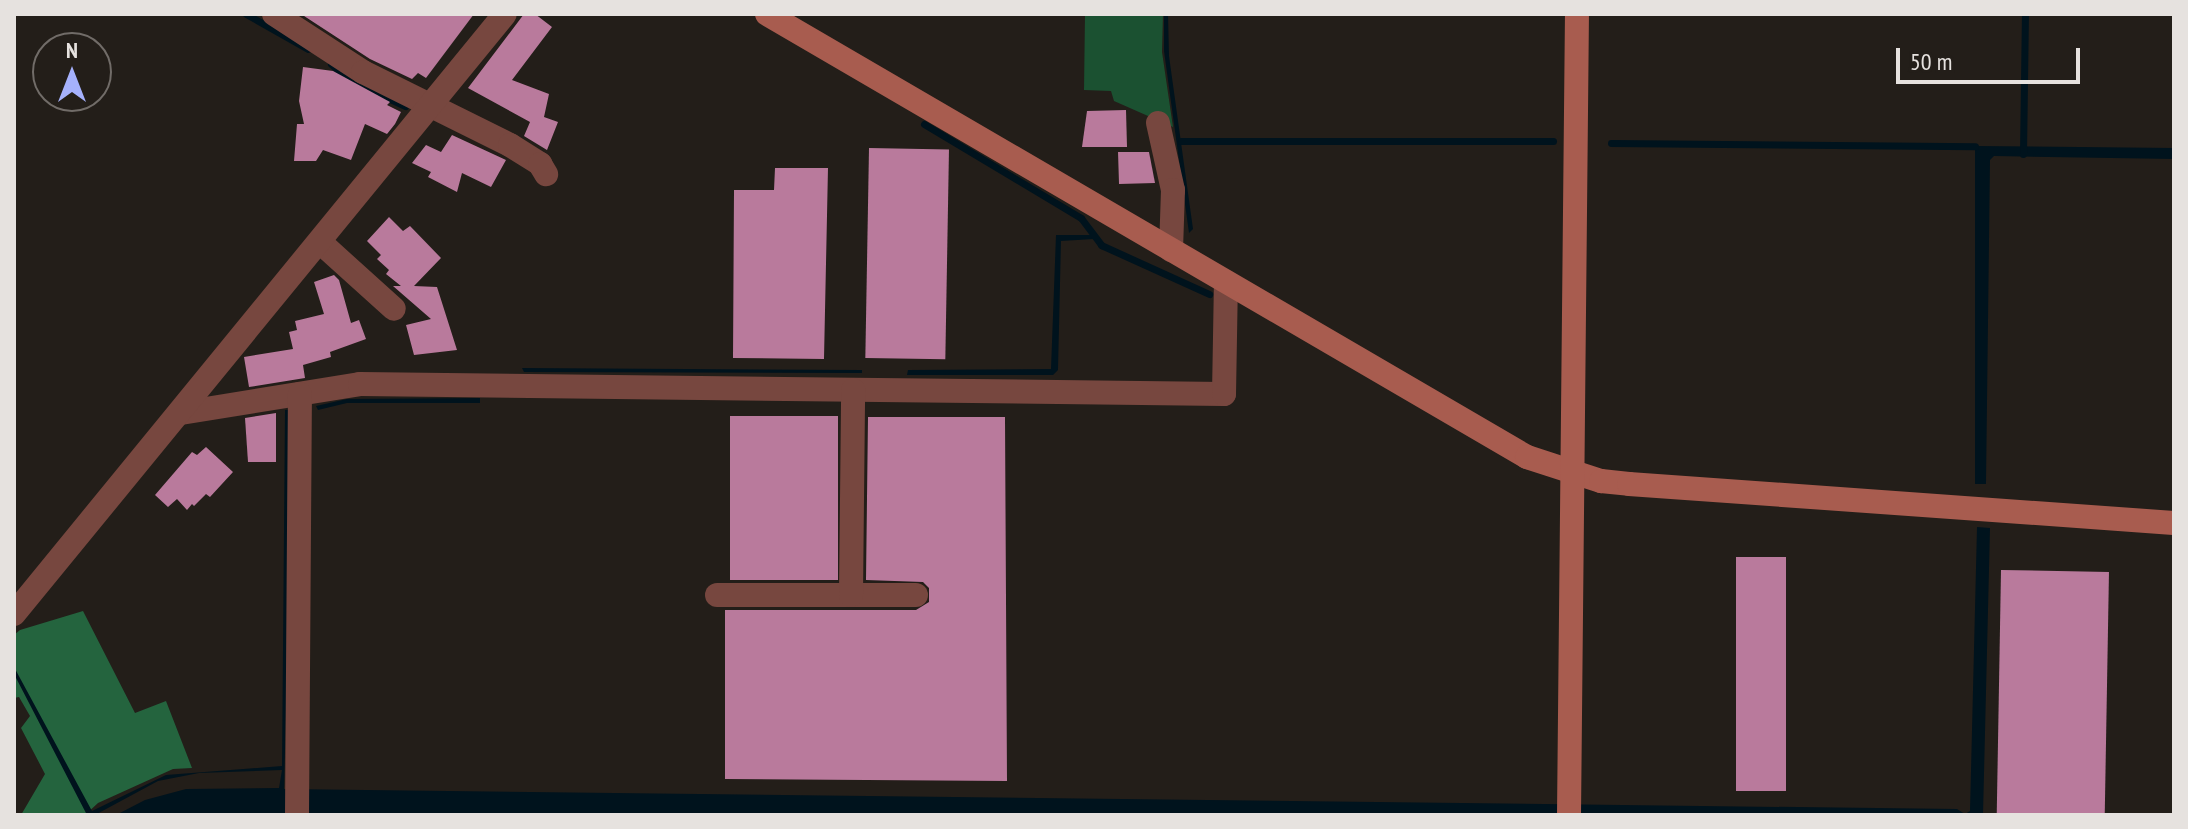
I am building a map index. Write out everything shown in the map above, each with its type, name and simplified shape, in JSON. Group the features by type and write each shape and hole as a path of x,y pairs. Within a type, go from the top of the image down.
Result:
{"street":[{"path":"274,14 363,72 510,145 540,164 546,174"},
{"path":"14,614 321,243 428,105 505,14"},
{"path":"767,14 1527,457 1572,473 1629,484 2174,523"},
{"path":"1569,808 1577,14"},
{"path":"1158,123 1173,190 1171,250"},
{"path":"321,243 394,309"},
{"path":"181,413 360,384 1224,394 1226,282"},
{"path":"851,595 853,390"},
{"path":"297,815 300,394"},
{"path":"717,595 916,595"}],"green space":[{"path":"1085,14 1163,14 1162,52 1173,127 1114,101 1111,91 1084,90"},
{"path":"83,611 135,713 166,701 192,768 173,769 98,803 85,815 21,815 45,774 21,728 30,716 19,697 14,698 14,635 20,630"}],"water":[{"path":"1164,14 1168,14 1169,56 1193,229 1189,233 1164,51"},
{"path":"1975,146 2174,148 2174,159 1994,156 1990,160 1986,484 1975,484"},
{"path":"1056,235 1093,235 1094,239 1061,241 1058,370 1053,375 907,375 908,370 1051,369"},
{"path":"522,368 862,370 862,373 524,372"},
{"path":"480,398 480,403 347,403 318,410 316,406 347,399"},
{"path":"294,409 284,789 1957,809 1965,814 1970,811 1977,527 1990,528 1983,815 116,815 145,800 186,789 279,788 282,770 199,773 158,781 95,815 87,815 14,674 14,667 92,811 166,775 282,766 285,410"}],"building":[{"path":"301,14 474,14 426,78 418,73 412,79 370,59"},
{"path":"524,14 535,14 552,27 512,80 549,94 544,117 558,122 547,150 524,136 530,122 468,88"},
{"path":"303,67 333,71 390,102 387,105 401,112 395,124 387,134 365,124 351,160 323,150 316,161 294,161 297,124 304,124 299,101"},
{"path":"1126,110 1127,147 1082,147 1087,111"},
{"path":"452,135 506,160 491,187 462,173 457,192 428,177 431,172 412,163 426,145 441,152"},
{"path":"869,148 949,149 945,359 865,358"},
{"path":"1118,152 1149,152 1155,183 1119,184"},
{"path":"775,168 828,168 824,359 733,358 734,190 774,190"},
{"path":"389,217 403,231 410,226 441,258 414,286 437,287 457,350 414,355 406,325 431,319 393,286 401,286 386,274 389,270 377,259 381,255 367,241"},
{"path":"334,275 339,280 351,323 359,320 366,339 330,352 331,357 303,365 305,378 249,387 244,357 293,349 289,332 297,330 295,321 324,314 314,282"},
{"path":"276,413 276,462 248,462 245,418"},
{"path":"730,416 838,416 838,580 730,580"},
{"path":"868,417 1005,417 1007,781 725,779 725,610 916,610 929,602 929,588 923,582 866,580"},
{"path":"206,447 233,472 210,497 206,494 187,510 177,499 168,507 155,495 192,452 197,455"},
{"path":"1736,557 1786,557 1786,791 1736,791"},
{"path":"2001,570 2109,572 2105,815 1997,815"}],"waterway":[{"path":"246,14 308,49"},
{"path":"2023,154 2025,14"},
{"path":"331,64 349,80 405,106"},
{"path":"924,124 1081,218 1101,245 1209,294"},
{"path":"1181,141 1553,141"},
{"path":"1611,143 1975,146"}]}
